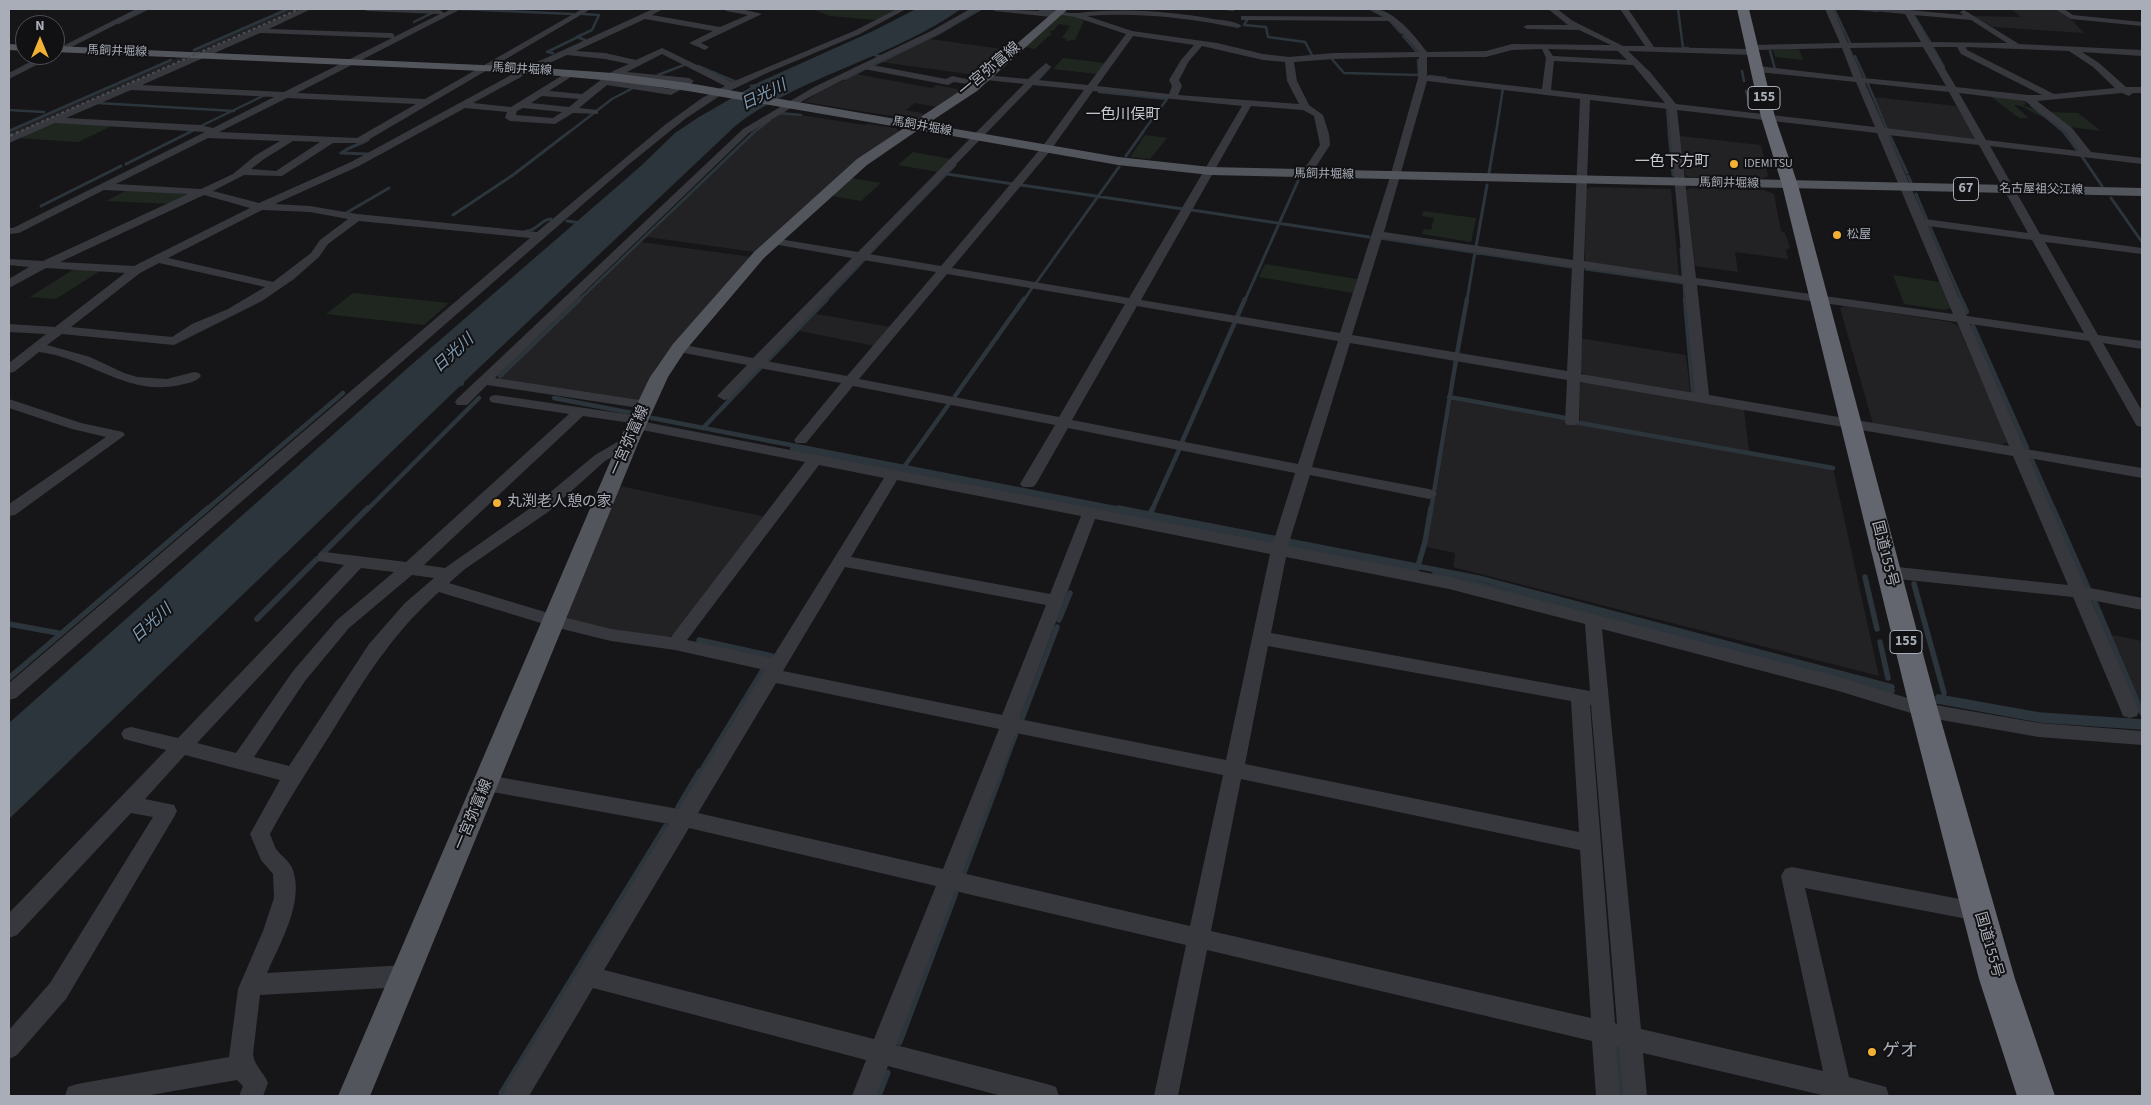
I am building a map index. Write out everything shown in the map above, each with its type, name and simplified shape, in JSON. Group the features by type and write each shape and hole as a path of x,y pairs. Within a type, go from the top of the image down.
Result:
{"highway":[{"name":"国道155号","path":"1743,9 1768,118 1790,185 1888,572 1978,911 1997,979 2036,1096"}],"main road":[{"name":"一宮弥富線","path":"354,1096 659,377 678,348 753,261 773,241 862,162 982,80 1059,12"},
{"name":"馬飼井堀線","path":"65,50 178,54 201,49 346,62 527,70 612,77 725,91 787,105 1118,161 1210,171 1308,175 1790,185"},
{"name":"名古屋祖父江線","path":"1790,185 2142,192"}],"street":[{"path":"65,46 142,9"},
{"path":"9,140 129,88 201,49 284,9"},
{"path":"201,49 257,31 307,9"},
{"path":"367,9 443,10"},
{"path":"9,229 15,231 209,132 275,94 457,9"},
{"path":"53,121 359,141 588,9"},
{"path":"9,369 136,270 260,207 355,164 563,52 659,9"},
{"path":"705,47 693,43 757,14 730,9"},
{"path":"9,694 645,146 696,106 725,91 864,29 902,9"},
{"path":"462,402 746,131 805,94 931,35 975,9"},
{"path":"994,9 1059,12 1143,12 1193,16 1238,26"},
{"path":"1231,33 1244,18 1245,14 1237,9"},
{"path":"1377,10 1395,9"},
{"path":"1552,9 1570,23 1620,48 1647,74 1672,106 1702,398"},
{"path":"1624,9 1650,48"},
{"path":"1829,9 2130,711"},
{"path":"1874,9 1974,18"},
{"path":"1960,9 2017,46"},
{"path":"2059,9 2071,17 2142,24"},
{"path":"9,229 91,186 286,95 391,36 443,10"},
{"path":"1166,1096 1280,544 1395,176 1423,78 1423,52 1393,19 1377,10"},
{"path":"1059,12 1131,33 1199,44 1220,43 1262,58 1289,60 1333,56 1486,54 1512,47 1542,46 1753,50 1846,45 1926,44 2070,48 2142,53"},
{"path":"1908,12 2142,422"},
{"path":"643,16 722,30"},
{"path":"1244,18 1393,19"},
{"path":"1526,27 1580,28"},
{"path":"257,31 391,36"},
{"path":"801,440 1046,149 1131,33"},
{"path":"1172,97 1176,86 1174,80 1185,60 1199,44"},
{"path":"1960,45 1964,52 2055,98"},
{"path":"1542,46 1550,58 1546,92"},
{"path":"2070,48 2096,65 2123,90 2142,99"},
{"path":"541,93 585,96 634,62 662,51 674,55 672,56 690,66 725,91"},
{"path":"563,52 605,56 634,62"},
{"path":"160,62 178,54"},
{"path":"1550,58 1636,63"},
{"path":"1289,60 1292,81 1305,108"},
{"path":"9,76 30,65"},
{"path":"658,77 690,66"},
{"path":"863,66 948,82 952,79 1030,82 1172,97 1305,108 1318,115 1324,134 1325,145 1310,168 1308,175"},
{"path":"724,396 1046,66"},
{"path":"1758,69 2028,98 2055,98 2123,90 2142,90"},
{"path":"571,73 518,108 510,118 555,121 588,97 585,96"},
{"path":"612,77 658,77 689,81 686,83"},
{"path":"612,77 672,92 676,90"},
{"path":"1423,78 2142,161"},
{"path":"129,88 275,94 518,108 572,109 595,112"},
{"path":"1572,422 1585,96"},
{"path":"2028,98 2069,130 2087,154"},
{"path":"1028,484 1248,104"},
{"path":"9,284 43,264 204,192 243,172 260,157 292,138"},
{"path":"280,172 331,140"},
{"path":"243,172 280,172 324,178"},
{"path":"91,186 204,192 260,207 310,209 357,217 540,236"},
{"path":"9,328 58,330 174,341 196,327 232,312 275,286 315,255 324,242 357,217"},
{"path":"1920,222 2142,251"},
{"path":"1377,234 1690,281 2142,345"},
{"path":"773,241 2142,473"},
{"path":"157,259 275,286"},
{"path":"9,262 136,270"},
{"path":"35,348 47,349 79,358 132,380 160,383 178,382 194,376"},
{"path":"678,348 1429,494"},
{"path":"485,381 638,423"},
{"path":"496,399 638,423 815,460 1090,513 1280,544 1449,583 1593,620 1835,683 1924,710 2039,730 2142,738"},
{"path":"9,403 77,426 118,435 9,511"},
{"path":"240,762 299,676 343,624 409,568 579,412"},
{"path":"251,1096 256,1083 242,1067 241,1054 251,985 274,931 284,898 283,871 268,854 260,834 293,775 375,648 411,607 458,565 542,508 638,423"},
{"path":"674,644 815,460"},
{"path":"515,1096 893,475"},
{"path":"864,1096 1090,513"},
{"path":"325,557 409,568 554,621 611,635 674,644 774,670 1009,724 1590,843"},
{"path":"841,561 1056,601"},
{"path":"9,928 357,562"},
{"path":"1888,572 2079,592 2142,604"},
{"path":"1593,620 1635,1096"},
{"path":"1260,638 1600,700"},
{"path":"1580,696 1608,1096"},
{"path":"131,734 293,775"},
{"path":"488,783 684,818 1877,1096"},
{"path":"9,1047 58,991 166,811 127,804"},
{"path":"1839,1087 1792,876 1978,911"},
{"path":"251,985 405,976"},
{"path":"588,976 1047,1096"},
{"path":"77,1096 242,1067"}],"shaded area":[{"path":"290,9 304,9 203,53 191,52"},
{"path":"898,9 875,20 830,16 814,10"},
{"path":"2011,9 2058,9 2069,17 2084,33 1993,27 1973,16 2021,17"},
{"path":"1063,14 1080,18 1084,21 1075,40 1066,41 1067,39 1062,38 1070,26 1059,24 1054,30 1049,32 1052,33 1035,49 1025,47"},
{"path":"930,39 1009,50 982,76 881,62"},
{"path":"1799,49 1803,60 1775,57 1773,50"},
{"path":"178,58 191,58 9,138 9,131"},
{"path":"1063,58 1105,63 1097,74 1053,69"},
{"path":"856,74 932,88 936,85 963,90 936,107 915,103 906,110 926,114 920,118 911,119 804,102"},
{"path":"1990,96 2021,99 2026,103 2024,106 2034,109 2046,117 2014,105 2029,118 2019,118"},
{"path":"1874,97 1956,106 1976,138 1971,140 1889,130"},
{"path":"782,112 896,128 899,132 857,160 755,252 647,237 751,135"},
{"path":"2051,112 2078,113 2101,131 2070,127"},
{"path":"58,122 114,125 78,142 17,138"},
{"path":"1145,135 1167,138 1150,159 1130,157"},
{"path":"1680,136 1761,145 1768,176 1761,179 1690,177 1685,175"},
{"path":"913,152 951,159 938,172 898,165"},
{"path":"852,178 881,183 861,201 832,196"},
{"path":"1591,187 1671,189 1679,277 1590,264 1585,261 1586,189"},
{"path":"1691,188 1764,190 1774,194 1781,231 1785,233 1790,248 1786,250 1788,259 1735,252 1738,272 1695,266 1686,190"},
{"path":"129,189 194,192 172,204 106,201"},
{"path":"1423,211 1476,218 1471,242 1422,234 1424,229 1431,230 1434,218 1422,216"},
{"path":"641,242 752,257 656,367 639,402 496,381"},
{"path":"1265,264 1357,279 1353,293 1259,277"},
{"path":"74,269 100,271 56,299 30,297"},
{"path":"1893,275 1940,282 1951,308 1945,310 1904,304"},
{"path":"353,293 449,303 424,325 326,314"},
{"path":"1845,306 1950,322 1958,326 2008,442 2001,445 1873,424 1840,308"},
{"path":"816,314 891,327 875,346 799,331"},
{"path":"1579,338 1686,355 1690,392 1586,375 1579,371"},
{"path":"1587,381 1744,409 1749,451 1580,421 1580,383"},
{"path":"1452,400 1833,468 1879,676 1453,567 1455,553 1427,547"},
{"path":"620,486 766,517 676,634 666,638 612,631 570,620 565,615"},
{"path":"2112,635 2142,641 2142,707"}],"water":[{"name":"日光川","path":"916,9 961,9 910,39 800,88 747,117 738,124 464,382 464,385 459,387 9,819 9,723 410,366 642,165 675,133 751,87 749,85 873,31"}],"waterway":[{"path":"118,23 147,9"},
{"path":"194,50 288,9"},
{"path":"459,9 573,14"},
{"path":"872,66 938,34 981,9"},
{"path":"1226,9 1233,10"},
{"path":"1370,9 1383,16"},
{"path":"1678,9 1683,48 1688,48"},
{"path":"1834,9 1850,43"},
{"path":"1858,9 1878,11"},
{"path":"414,22 434,12"},
{"path":"578,37 592,30 599,15 583,14"},
{"path":"1913,14 1930,42"},
{"path":"1247,20 1244,25 1266,27 1268,37 1305,42 1312,55"},
{"path":"1389,20 1401,33"},
{"path":"1403,36 1417,52"},
{"path":"553,53 547,52 578,37"},
{"path":"578,37 585,40"},
{"path":"1932,46 1944,67"},
{"path":"1770,51 1775,69"},
{"path":"867,53 879,56"},
{"path":"1855,56 1865,78"},
{"path":"1331,58 1344,73 1419,75 1418,60"},
{"path":"9,131 171,60"},
{"path":"658,75 684,65"},
{"path":"698,66 734,81"},
{"path":"1037,81 1050,67"},
{"path":"845,79 867,68"},
{"path":"1742,71 1744,81"},
{"path":"1429,76 1446,78"},
{"path":"1867,82 1887,129"},
{"path":"568,133 612,99 633,88"},
{"path":"1496,133 1503,88"},
{"path":"1746,91 1750,104"},
{"path":"1099,92 1167,99 1142,133"},
{"path":"232,111 265,95"},
{"path":"98,103 232,111"},
{"path":"2031,105 2064,132"},
{"path":"1667,108 1669,133"},
{"path":"9,110 44,112"},
{"path":"201,126 232,111"},
{"path":"779,113 801,115"},
{"path":"753,133 770,120"},
{"path":"126,164 196,129"},
{"path":"453,215 513,175 569,132"},
{"path":"579,300 754,132"},
{"path":"1126,156 1143,132"},
{"path":"1489,173 1496,132"},
{"path":"1669,132 1673,175"},
{"path":"2064,132 2078,151"},
{"path":"1889,134 1907,173"},
{"path":"368,140 341,153 368,154"},
{"path":"2081,155 2102,186"},
{"path":"869,254 955,165"},
{"path":"41,206 121,166"},
{"path":"1098,196 1119,167"},
{"path":"947,174 1013,184"},
{"path":"1908,176 1911,182"},
{"path":"1279,223 1298,181"},
{"path":"1021,185 1098,196"},
{"path":"1476,247 1487,185"},
{"path":"346,213 389,188"},
{"path":"1916,194 1927,220"},
{"path":"1036,283 1098,196"},
{"path":"1098,196 1183,209"},
{"path":"2111,198 2142,242"},
{"path":"1192,210 1279,223"},
{"path":"526,231 551,219"},
{"path":"567,221 581,223"},
{"path":"1245,300 1279,223"},
{"path":"1279,223 1369,237"},
{"path":"1930,227 1962,300"},
{"path":"1380,238 1475,252"},
{"path":"1681,249 1683,276"},
{"path":"1467,300 1475,252"},
{"path":"1475,252 1571,267"},
{"path":"826,300 864,260"},
{"path":"1586,269 1684,283 1685,300"},
{"path":"1024,300 1032,288"},
{"path":"500,376 580,299"},
{"path":"768,360 827,299"},
{"path":"955,396 1024,299"},
{"path":"1237,317 1245,299"},
{"path":"1457,354 1467,299"},
{"path":"1685,299 1693,392"},
{"path":"1961,299 1967,312"},
{"path":"1182,442 1235,322"},
{"path":"1973,326 2027,448"},
{"path":"1450,397 1456,360"},
{"path":"703,428 761,367"},
{"path":"206,510 343,393"},
{"path":"1431,510 1450,397"},
{"path":"1450,397 1565,418"},
{"path":"367,510 479,398"},
{"path":"554,398 632,413"},
{"path":"904,467 949,404"},
{"path":"652,418 703,428"},
{"path":"1580,423 1833,468"},
{"path":"703,428 1125,510"},
{"path":"792,449 1107,510"},
{"path":"1152,510 1179,450"},
{"path":"2031,458 2054,510"},
{"path":"9,678 208,508"},
{"path":"321,555 368,508"},
{"path":"1101,508 1417,569"},
{"path":"1118,508 1478,578 1892,687"},
{"path":"1418,566 1425,542 1431,508"},
{"path":"2053,508 2088,588"},
{"path":"1150,514 1152,510"},
{"path":"257,619 317,559"},
{"path":"1435,573 1892,691"},
{"path":"1865,577 1877,629"},
{"path":"1914,584 1944,693"},
{"path":"1059,620 1070,593"},
{"path":"2094,600 2142,713"},
{"path":"9,624 58,633"},
{"path":"1021,721 1057,627"},
{"path":"699,640 772,656 771,658"},
{"path":"1880,642 1888,678"},
{"path":"700,773 763,670"},
{"path":"1938,697 2039,715 2142,722"},
{"path":"1938,701 2041,720 2142,727"},
{"path":"1001,773 1016,733"},
{"path":"679,807 700,772"},
{"path":"963,873 1001,772"},
{"path":"502,1093 666,827"},
{"path":"899,1042 955,893"},
{"path":"1617,1050 1621,1096"},
{"path":"878,1096 887,1073"}],"railway":[{"path":"16,133 299,9"},
{"path":"9,136 18,132"}],"place":[{"name":"IDEMITSU","path":"1734,164"},
{"name":"松屋","path":"1837,235"},
{"name":"丸渕老人憩の家","path":"497,503"},
{"name":"ゲオ","path":"1872,1052"}],"district":[{"name":"一色川俣町","path":"1123,116"},
{"name":"一色下方町","path":"1672,163"}]}
